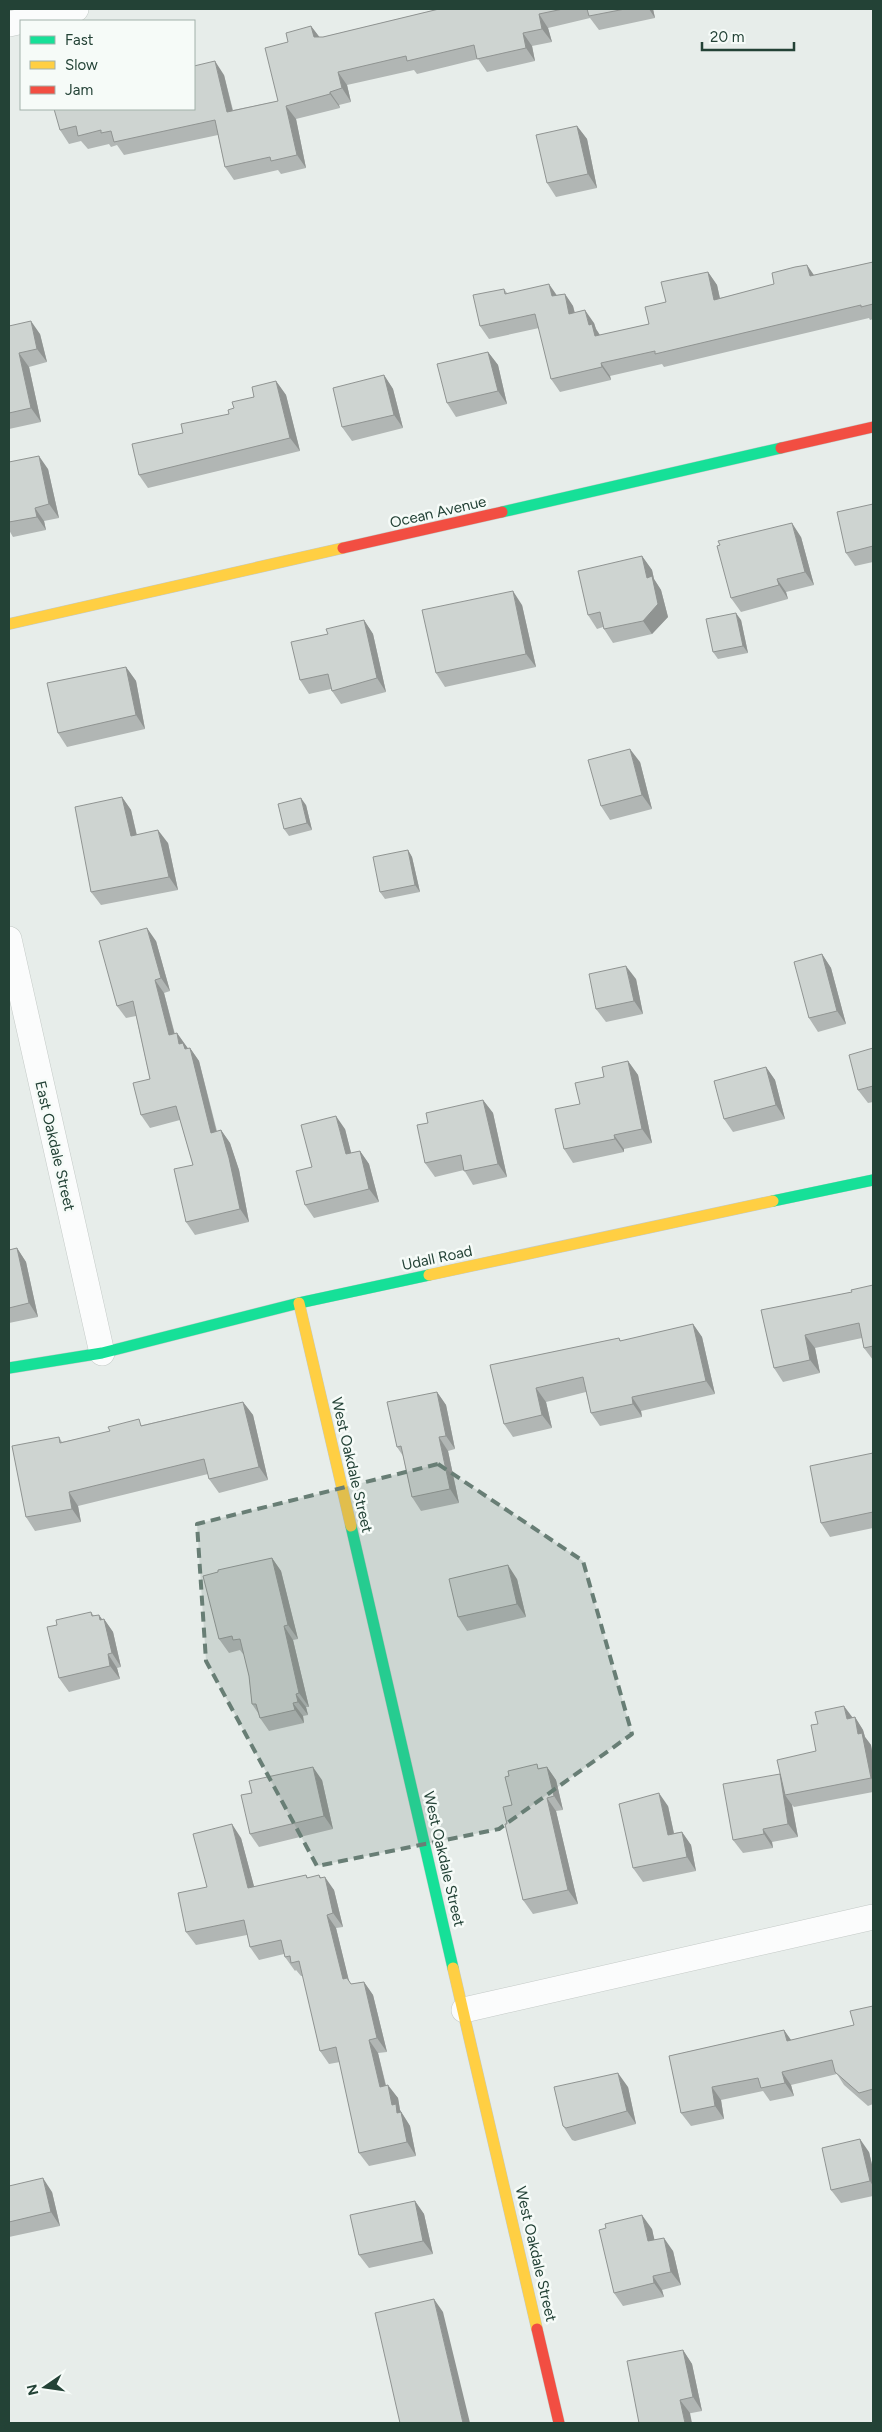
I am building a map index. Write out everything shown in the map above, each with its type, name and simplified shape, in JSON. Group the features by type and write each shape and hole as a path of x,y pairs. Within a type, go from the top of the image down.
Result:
{"street":[{"path":"27,20 76,9"},
{"name":"Ocean Avenue","path":"9,624 873,427"},
{"name":"East Oakdale Street","path":"9,939 102,1353"},
{"name":"Udall Road","path":"9,1368 102,1353 299,1303 873,1180"},
{"name":"West Oakdale Street","path":"299,1303 559,2423"},
{"path":"464,2010 873,1917"}],"highlighted area":[{"path":"438,1464 583,1561 632,1734 499,1829 317,1866 206,1661 197,1524"}],"building":[{"path":"439,9 563,9 539,14 542,29 523,33 526,48 477,59 474,45 407,61 406,56 338,72 342,88 330,92 330,94 286,106 297,155 271,161 270,157 225,167 215,120 114,142 111,131 101,133 101,130 78,136 76,126 60,130 54,110 195,110 195,66 215,61 227,112 278,101 265,48 288,42 286,33 311,26 314,37 323,37"},
{"path":"587,9 625,9 589,16"},
{"path":"577,126 588,174 547,183 536,135"},
{"path":"873,262 873,304 861,307 861,305 655,354 655,351 601,363 602,367 551,379 535,314 480,326 473,295 504,289 505,294 549,284 552,296 565,294 569,314 585,310 589,325 592,324 595,336 649,324 645,307 666,302 661,282 708,272 714,300 774,284 772,273 795,267 807,265 810,276"},
{"path":"31,321 37,349 19,353 31,408 9,413 9,326"},
{"path":"488,352 498,391 447,403 437,364"},
{"path":"384,375 394,415 342,427 333,388"},
{"path":"276,381 290,438 139,475 132,444 183,433 181,424 229,414 228,410 234,408 232,402 254,397 252,387"},
{"path":"39,456 49,504 35,508 37,517 9,522 9,462"},
{"path":"873,504 873,546 846,553 837,512"},
{"path":"792,523 805,572 777,579 779,585 731,598 717,546 720,545 718,541"},
{"path":"642,556 647,578 652,576 658,604 643,621 604,629 600,612 588,615 578,571"},
{"path":"513,591 526,654 436,673 422,610"},
{"path":"736,613 743,646 713,652 706,619"},
{"path":"364,620 377,678 332,691 328,674 300,680 291,642 328,634 326,629"},
{"path":"126,667 136,715 58,733 47,683"},
{"path":"630,749 642,795 601,806 588,760"},
{"path":"122,797 131,836 158,830 169,877 91,892 75,807"},
{"path":"301,798 307,823 284,829 278,804"},
{"path":"408,850 415,885 380,892 373,857"},
{"path":"147,928 161,978 155,980 169,1035 177,1033 179,1044 183,1043 185,1049 190,1048 211,1133 221,1130 240,1209 186,1222 174,1169 193,1165 176,1106 141,1115 133,1083 150,1079 133,1001 117,1006 99,941"},
{"path":"822,954 837,1011 809,1018 794,962"},
{"path":"626,966 634,1001 596,1009 589,974"},
{"path":"873,1048 873,1086 858,1090 849,1055"},
{"path":"628,1061 642,1129 614,1135 615,1139 564,1149 555,1109 580,1104 575,1083 604,1077 602,1067"},
{"path":"766,1067 776,1105 724,1119 714,1081"},
{"path":"483,1100 498,1164 464,1171 461,1155 425,1163 417,1125 428,1123 426,1113"},
{"path":"336,1116 346,1154 360,1151 369,1189 305,1205 296,1171 312,1167 301,1125"},
{"path":"17,1248 29,1303 9,1308 9,1250"},
{"path":"873,1285 873,1346 864,1348 859,1323 805,1335 810,1360 774,1368 761,1310 852,1292 851,1290"},
{"path":"693,1324 706,1381 632,1397 633,1404 591,1413 583,1377 536,1388 542,1415 504,1424 490,1365 619,1338 620,1341"},
{"path":"437,1392 446,1436 439,1437 450,1489 412,1497 401,1446 397,1447 387,1402"},
{"path":"243,1402 259,1467 209,1479 204,1459 69,1492 72,1509 26,1517 12,1446 59,1437 60,1443 110,1431 108,1427 139,1419 141,1426"},
{"path":"873,1453 873,1512 821,1523 810,1466"},
{"path":"272,1558 288,1625 284,1626 299,1693 296,1694 298,1702 293,1703 295,1710 260,1718 256,1704 252,1704 249,1676 240,1639 233,1640 232,1636 219,1639 203,1576 218,1572 218,1570"},
{"path":"508,1565 517,1604 458,1617 449,1579"},
{"path":"91,1612 92,1616 99,1615 100,1620 104,1619 112,1653 108,1654 110,1666 59,1678 47,1627 57,1625 56,1620"},
{"path":"844,1706 847,1719 855,1717 858,1734 862,1733 871,1778 785,1795 777,1760 816,1751 811,1725 818,1724 815,1712"},
{"path":"537,1764 538,1769 547,1767 554,1796 547,1798 568,1890 523,1900 505,1824 507,1824 503,1807 512,1805 505,1777 509,1776 508,1771"},
{"path":"313,1767 324,1816 250,1834 241,1795 252,1793 249,1781"},
{"path":"780,1774 788,1824 763,1829 764,1834 733,1840 723,1784"},
{"path":"659,1793 668,1835 682,1832 687,1857 633,1868 619,1804"},
{"path":"232,1824 248,1888 306,1875 307,1878 319,1875 320,1878 325,1877 333,1913 327,1915 343,1979 347,1978 351,1984 364,1982 377,2038 369,2040 380,2087 388,2085 392,2105 396,2104 397,2113 401,2112 407,2142 359,2153 336,2047 320,2051 299,1961 291,1963 290,1956 285,1957 281,1940 250,1947 244,1920 186,1932 178,1893 207,1887 193,1834"},
{"path":"873,2006 873,2089 859,2093 835,2072 832,2060 782,2072 785,2083 761,2088 758,2078 712,2087 715,2106 681,2113 669,2056 784,2030 787,2041 854,2025 850,2011"},
{"path":"618,2073 627,2111 566,2128 563,2126 554,2087"},
{"path":"860,2139 870,2181 831,2190 822,2148"},
{"path":"43,2178 51,2212 9,2222 9,2186"},
{"path":"415,2201 423,2241 359,2255 350,2215"},
{"path":"642,2215 648,2241 664,2238 671,2272 653,2276 654,2283 614,2293 599,2230 606,2228 605,2224"},
{"path":"434,2299 463,2423 400,2423 375,2313"},
{"path":"683,2350 693,2397 680,2400 685,2423 639,2423 627,2361"}],"traffic: fast":[{"path":"502,512 781,448"},
{"path":"773,1201 873,1180"},
{"path":"9,1368 102,1353 299,1303 429,1275"},
{"path":"351,1526 453,1968"}],"traffic: slow":[{"path":"9,624 343,548"},
{"path":"429,1275 773,1201"},
{"path":"299,1303 351,1526"},
{"path":"453,1968 537,2329"}],"traffic: jam":[{"path":"781,448 873,427"},
{"path":"343,548 502,512"},
{"path":"537,2329 559,2423"}]}
